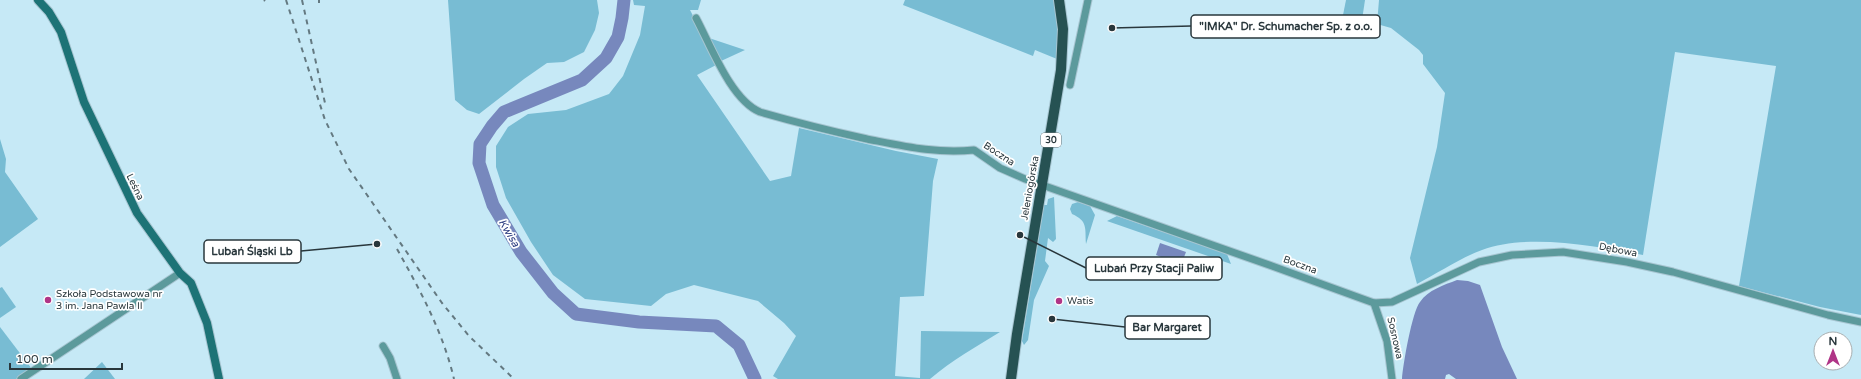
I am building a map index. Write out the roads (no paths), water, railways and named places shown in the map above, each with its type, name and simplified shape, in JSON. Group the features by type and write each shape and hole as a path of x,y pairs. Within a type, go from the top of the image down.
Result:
{"main road":[{"name":"Leśna","path":"38,0 49,12 61,32 84,102 137,213 180,273 191,282 205,315 219,379"},
{"name":"Jeleniogórska","path":"1012,379 1026,278 1043,186 1062,58 1063,29 1059,0"}],"street":[{"path":"1070,85 1088,0"},
{"name":"Boczna","path":"696,18 734,88 748,106 754,110 842,133 919,149 947,152 974,150 1000,168 1043,186 1374,303"},
{"name":"Dębowa","path":"1374,303 1392,302 1479,262 1512,255 1563,252 1627,262 1673,272 1828,315 1861,322"},
{"path":"21,379 180,273"},
{"name":"Sosnowa","path":"1374,303 1387,341 1392,379"},
{"path":"383,346 390,358 397,379"}],"waterway":[{"name":"Kwisa","path":"624,0 618,37 606,58 582,80 504,112 480,144 479,163 493,205 521,252 553,293 576,314 639,322 716,326 739,345 755,379"}],"railway":[{"path":"286,0 325,120 349,169 442,303 469,336 514,379"},
{"path":"302,0 325,103"},
{"path":"397,249 430,312 444,345 454,379"}],"place":[{"name":"\"IMKA\" Dr. Schumacher Sp. z o.o.","path":"1112,28"},
{"name":"Lubań Przy Stacji Paliw","path":"1020,235"},
{"name":"Lubań Śląski Lb","path":"377,244"},
{"name":"Szkoła Podstawowa nr 3 im. Jana Pawla II","path":"48,300"},
{"name":"Watis","path":"1059,301"},
{"name":"Bar Margaret","path":"1052,319"}]}
